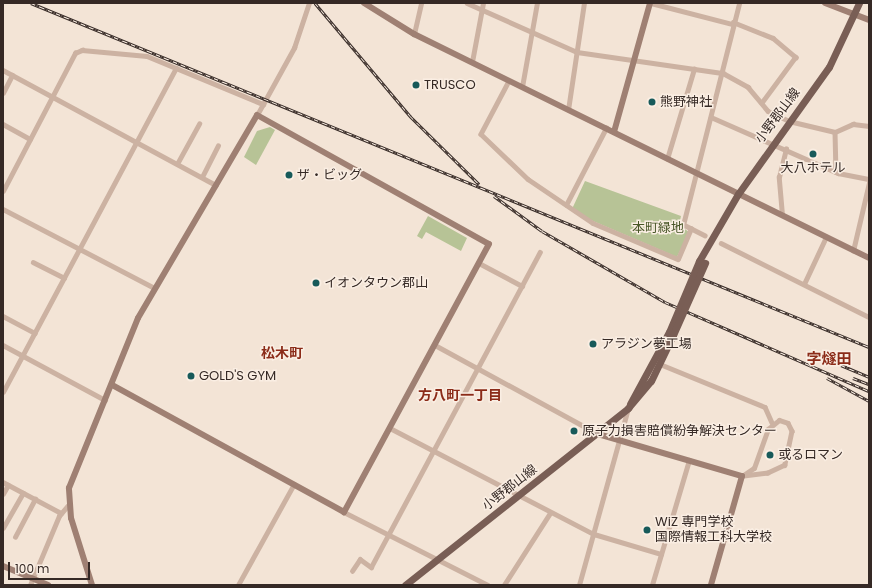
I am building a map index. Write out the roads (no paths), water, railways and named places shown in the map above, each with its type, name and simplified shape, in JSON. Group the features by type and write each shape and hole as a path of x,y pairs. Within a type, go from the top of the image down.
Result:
{"main road":[{"name":"小野郡山線","path":"405,585 598,434 628,408 645,390 660,364 671,333 702,262 738,194 772,143 829,67 859,3"},
{"name":"小野郡山線","path":"628,408 671,333"}],"street":[{"path":"92,585 69,504 69,488 138,318 257,115 296,44 309,3"},
{"path":"364,3 414,34 869,258"},
{"path":"414,34 421,3"},
{"path":"467,3 577,52 723,73 748,87 768,111 789,121 835,132 853,124 869,126"},
{"path":"472,62 483,3"},
{"path":"522,87 537,3"},
{"path":"568,110 584,3"},
{"path":"614,132 651,3 733,23 767,35 796,56 762,103"},
{"path":"705,236 683,225 723,73 733,23 739,3"},
{"path":"825,3 869,20"},
{"path":"3,191 75,54 82,50 147,56 263,104"},
{"path":"3,392 176,68"},
{"path":"667,159 694,69"},
{"path":"3,70 216,185"},
{"path":"3,93 12,75"},
{"path":"509,80 481,134 528,179 593,224 678,259 691,229"},
{"path":"257,115 489,244 344,512"},
{"path":"711,117 836,172 869,179"},
{"path":"3,124 30,139"},
{"path":"177,164 199,124"},
{"path":"566,206 606,128"},
{"path":"835,132 836,172"},
{"path":"202,177 218,146"},
{"path":"782,215 779,177 786,149"},
{"path":"853,251 869,183"},
{"path":"3,210 155,288"},
{"path":"804,284 826,237"},
{"path":"721,243 869,317"},
{"path":"352,571 360,559 371,567 479,369 540,252"},
{"path":"34,262 64,278"},
{"path":"479,263 522,286"},
{"path":"3,316 34,333"},
{"path":"3,345 105,400"},
{"path":"435,345 598,434 621,442 742,476 768,473 785,465 792,431 784,421 772,423"},
{"path":"660,364 765,407 772,423 756,465 742,476 711,585"},
{"path":"112,385 389,536 488,585"},
{"path":"579,585 621,442 628,408"},
{"path":"390,428 550,513 594,534 661,554"},
{"path":"652,585 689,460"},
{"path":"3,482 61,513"},
{"path":"238,585 294,484"},
{"path":"3,494 8,485"},
{"path":"3,528 23,493"},
{"path":"15,537 35,499"},
{"path":"32,582 61,513 69,504"},
{"path":"504,585 550,513"},
{"path":"3,566 32,582 48,585"}],"railway":[{"path":"31,3 869,347"},
{"path":"315,3 410,116 479,184"},
{"path":"494,196 542,231 665,302 869,391"},
{"path":"841,365 869,377"},
{"path":"827,378 869,401"},
{"path":"853,378 869,384"}],"place":[{"name":"TRUSCO","path":"416,85"},
{"name":"熊野神社","path":"652,102"},
{"name":"大八ホテル","path":"813,154"},
{"name":"ザ・ビッグ","path":"289,175"},
{"name":"イオンタウン郡山","path":"316,283"},
{"name":"アラジン夢工場","path":"593,344"},
{"name":"GOLD'S GYM","path":"191,376"},
{"name":"原子力損害賠償紛争解決センター","path":"574,431"},
{"name":"或るロマン","path":"770,455"},
{"name":"WiZ 専門学校 国際情報工科大学校","path":"647,530"}],"district":[{"name":"松木町","path":"282,353"},
{"name":"字燧田","path":"829,359"},
{"name":"方八町一丁目","path":"460,395"}],"park label":[{"name":"本町緑地","path":"658,228"}]}
